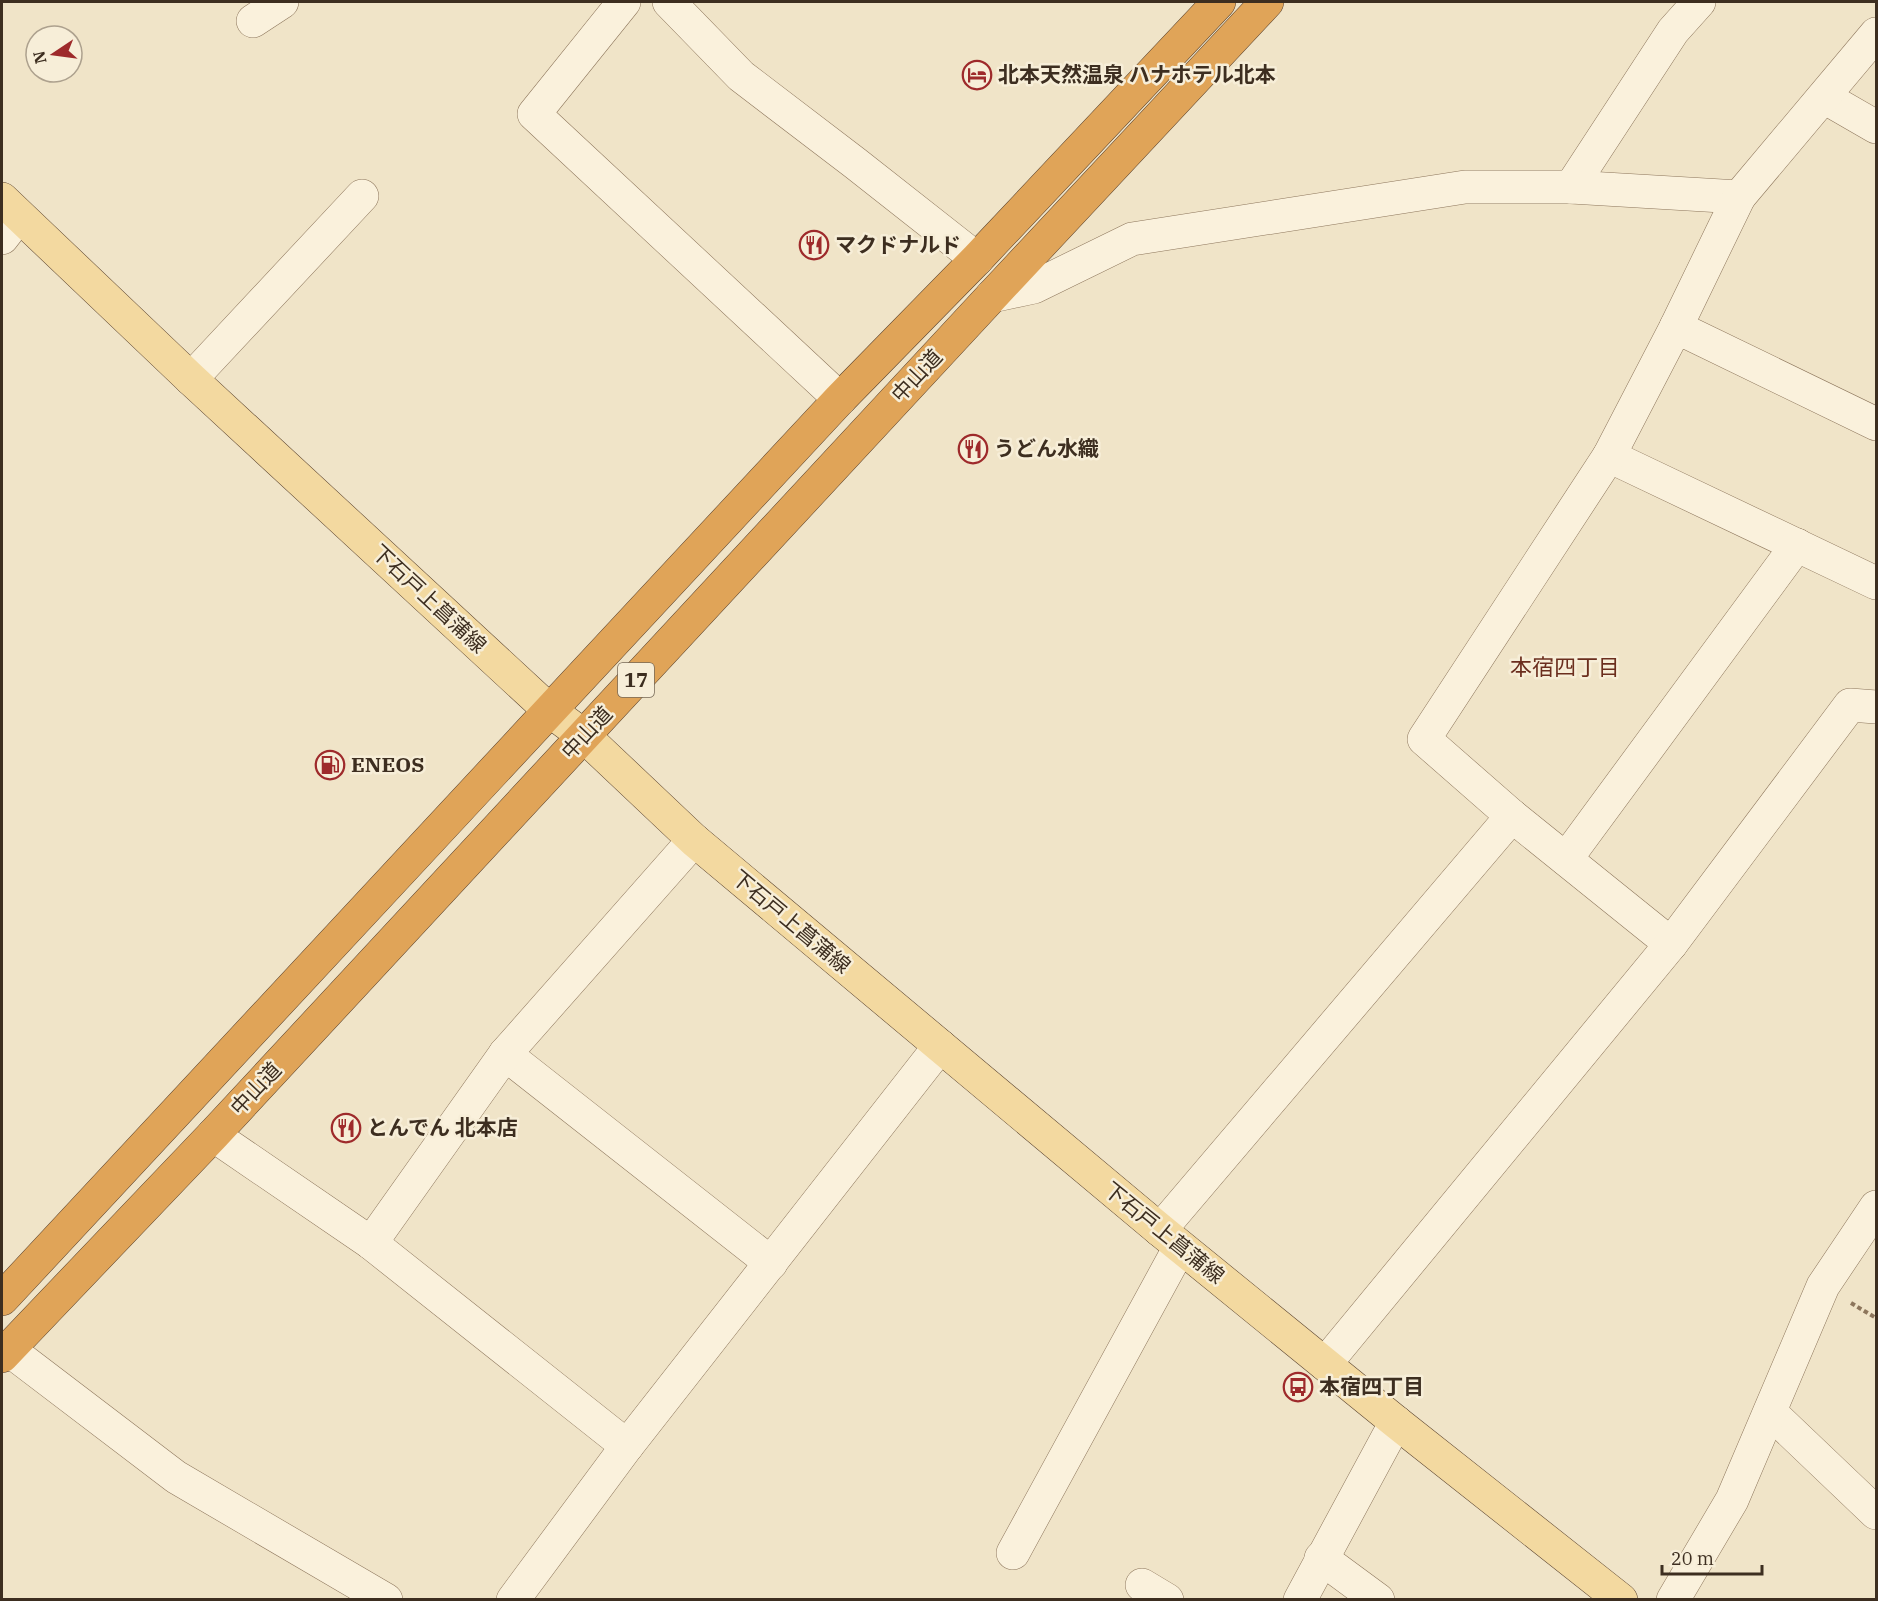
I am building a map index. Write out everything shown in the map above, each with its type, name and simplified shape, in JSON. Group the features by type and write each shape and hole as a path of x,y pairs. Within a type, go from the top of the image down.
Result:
{"highway":[{"name":"中山道","path":"2,1299 840,399 977,259 1219,2"},
{"name":"中山道","path":"5,1352 213,1135 1267,2"}],"main road":[{"name":"下石戸上菖蒲線","path":"7,218 191,378 549,710 584,736 694,840 1170,1239 1396,1422 1621,1599"}],"street":[{"path":"253,21 282,2"},
{"path":"624,2 534,114 840,399"},
{"path":"669,2 741,76 977,259"},
{"path":"1570,187 1673,31 1700,2"},
{"path":"1671,944 1512,816 1424,739 1609,456 1676,327 1739,197 1876,34"},
{"path":"1824,97 1876,127"},
{"path":"992,296 1034,287 1132,239 1466,187 1570,187 1739,197"},
{"path":"191,378 362,196"},
{"path":"1676,327 1876,424"},
{"path":"1609,456 1876,583"},
{"path":"1566,860 1797,545"},
{"path":"1325,1364 1671,944 1850,705 1876,707"},
{"path":"1013,1553 1170,1239 1512,816"},
{"path":"371,1244 505,1054 694,840"},
{"path":"513,1599 627,1446 940,1046"},
{"path":"505,1054 771,1263"},
{"path":"213,1135 371,1244 627,1446"},
{"path":"1673,1599 1732,1500 1823,1286 1876,1208"},
{"path":"5,1352 176,1477 386,1599"},
{"path":"1770,1412 1876,1513"},
{"path":"1300,1599 1396,1422"},
{"path":"1322,1558 1378,1599"}],"place":[{"name":"北本天然温泉 ハナホテル北本","path":"977,75"},
{"name":"マクドナルド","path":"814,245"},
{"name":"うどん水織","path":"973,449"},
{"name":"ENEOS","path":"330,765"},
{"name":"とんでん 北本店","path":"346,1128"},
{"name":"本宿四丁目","path":"1298,1387"}],"district":[{"name":"本宿四丁目","path":"1565,667"}]}
